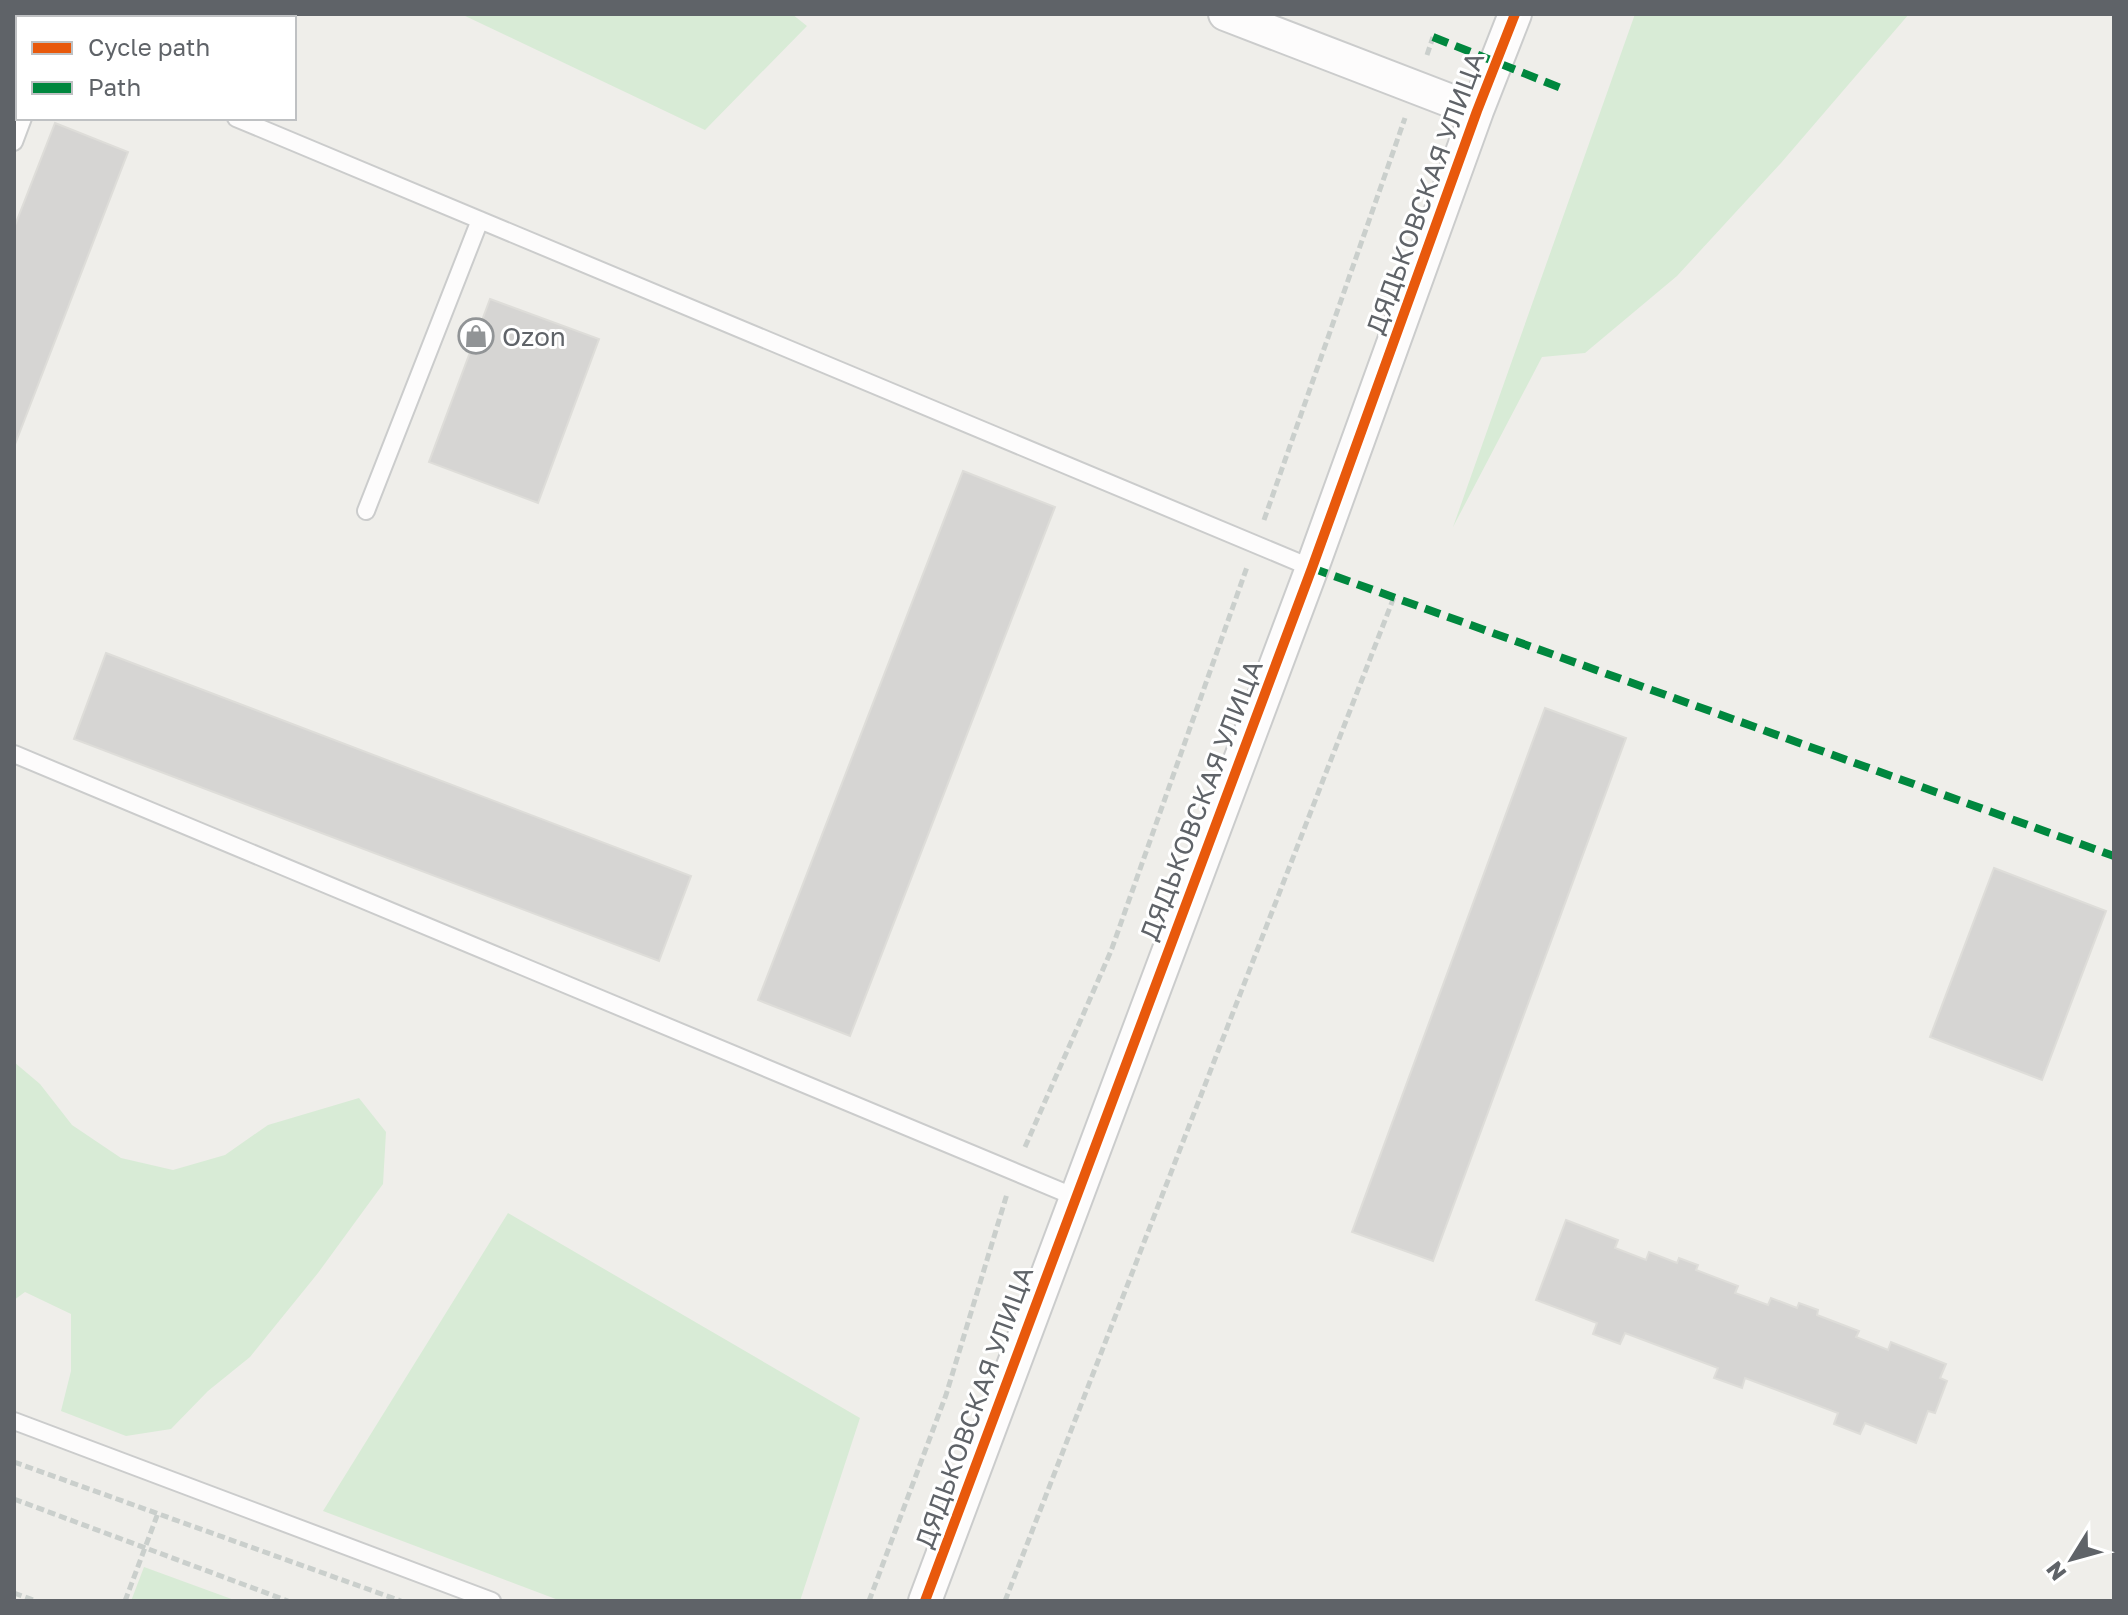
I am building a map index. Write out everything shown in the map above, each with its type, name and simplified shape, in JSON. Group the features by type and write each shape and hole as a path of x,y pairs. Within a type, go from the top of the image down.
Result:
{"street":[{"path":"1225,14 1477,111"},
{"name":"ДЯДЬКОВСКАЯ УЛИЦА","path":"925,1601 1312,568 1515,14"}],"lane":[{"path":"14,142 22,120"},
{"path":"241,120 1312,568"},
{"path":"366,511 480,220"},
{"path":"14,754 1075,1197"},
{"path":"14,1421 492,1601"}],"path":[{"path":"869,1601 946,1395 1013,1173 1111,951 1433,37"},
{"path":"1005,1601 1394,597"},
{"path":"14,1462 401,1601"},
{"path":"14,1499 288,1601"},
{"path":"125,1601 158,1513"},
{"path":"14,1593 36,1601"},
{"path":"378,1601 380,1594"}],"green space":[{"path":"461,14 792,14 807,26 705,130"},
{"path":"1635,14 1909,14 1781,163 1677,276 1585,353 1542,357 1453,527"},
{"path":"14,1062 40,1084 72,1125 121,1158 173,1170 225,1155 268,1125 359,1098 386,1132 383,1184 318,1273 250,1357 208,1391 171,1429 126,1436 61,1411 71,1371 71,1314 25,1292 14,1300"},
{"path":"508,1213 860,1418 800,1601 561,1601 323,1511"},
{"path":"144,1567 237,1601 131,1601"}],"building":[{"path":"55,123 128,152 14,447 14,228"},
{"path":"490,299 599,339 538,503 429,462"},
{"path":"963,471 1055,507 850,1036 758,1000"},
{"path":"106,653 691,876 659,961 74,739"},
{"path":"1545,708 1626,738 1433,1261 1352,1232"},
{"path":"1994,868 2106,911 2042,1080 1930,1037"},
{"path":"1566,1220 1618,1240 1615,1248 1646,1260 1649,1252 1677,1263 1679,1258 1698,1265 1696,1270 1738,1286 1735,1293 1768,1305 1771,1298 1797,1308 1799,1303 1818,1310 1817,1315 1859,1331 1856,1337 1888,1350 1891,1342 1946,1364 1940,1378 1947,1381 1935,1413 1928,1411 1916,1443 1865,1423 1860,1434 1834,1424 1838,1413 1745,1378 1742,1388 1714,1378 1718,1368 1625,1333 1620,1344 1593,1334 1597,1323 1536,1300"}],"marked path":[{"path":"1433,37 1566,90"},
{"path":"1312,568 2114,856"}],"cycle path":[{"path":"925,1601 1312,568 1515,14"}],"place":[{"name":"Ozon","path":"476,336"}]}
